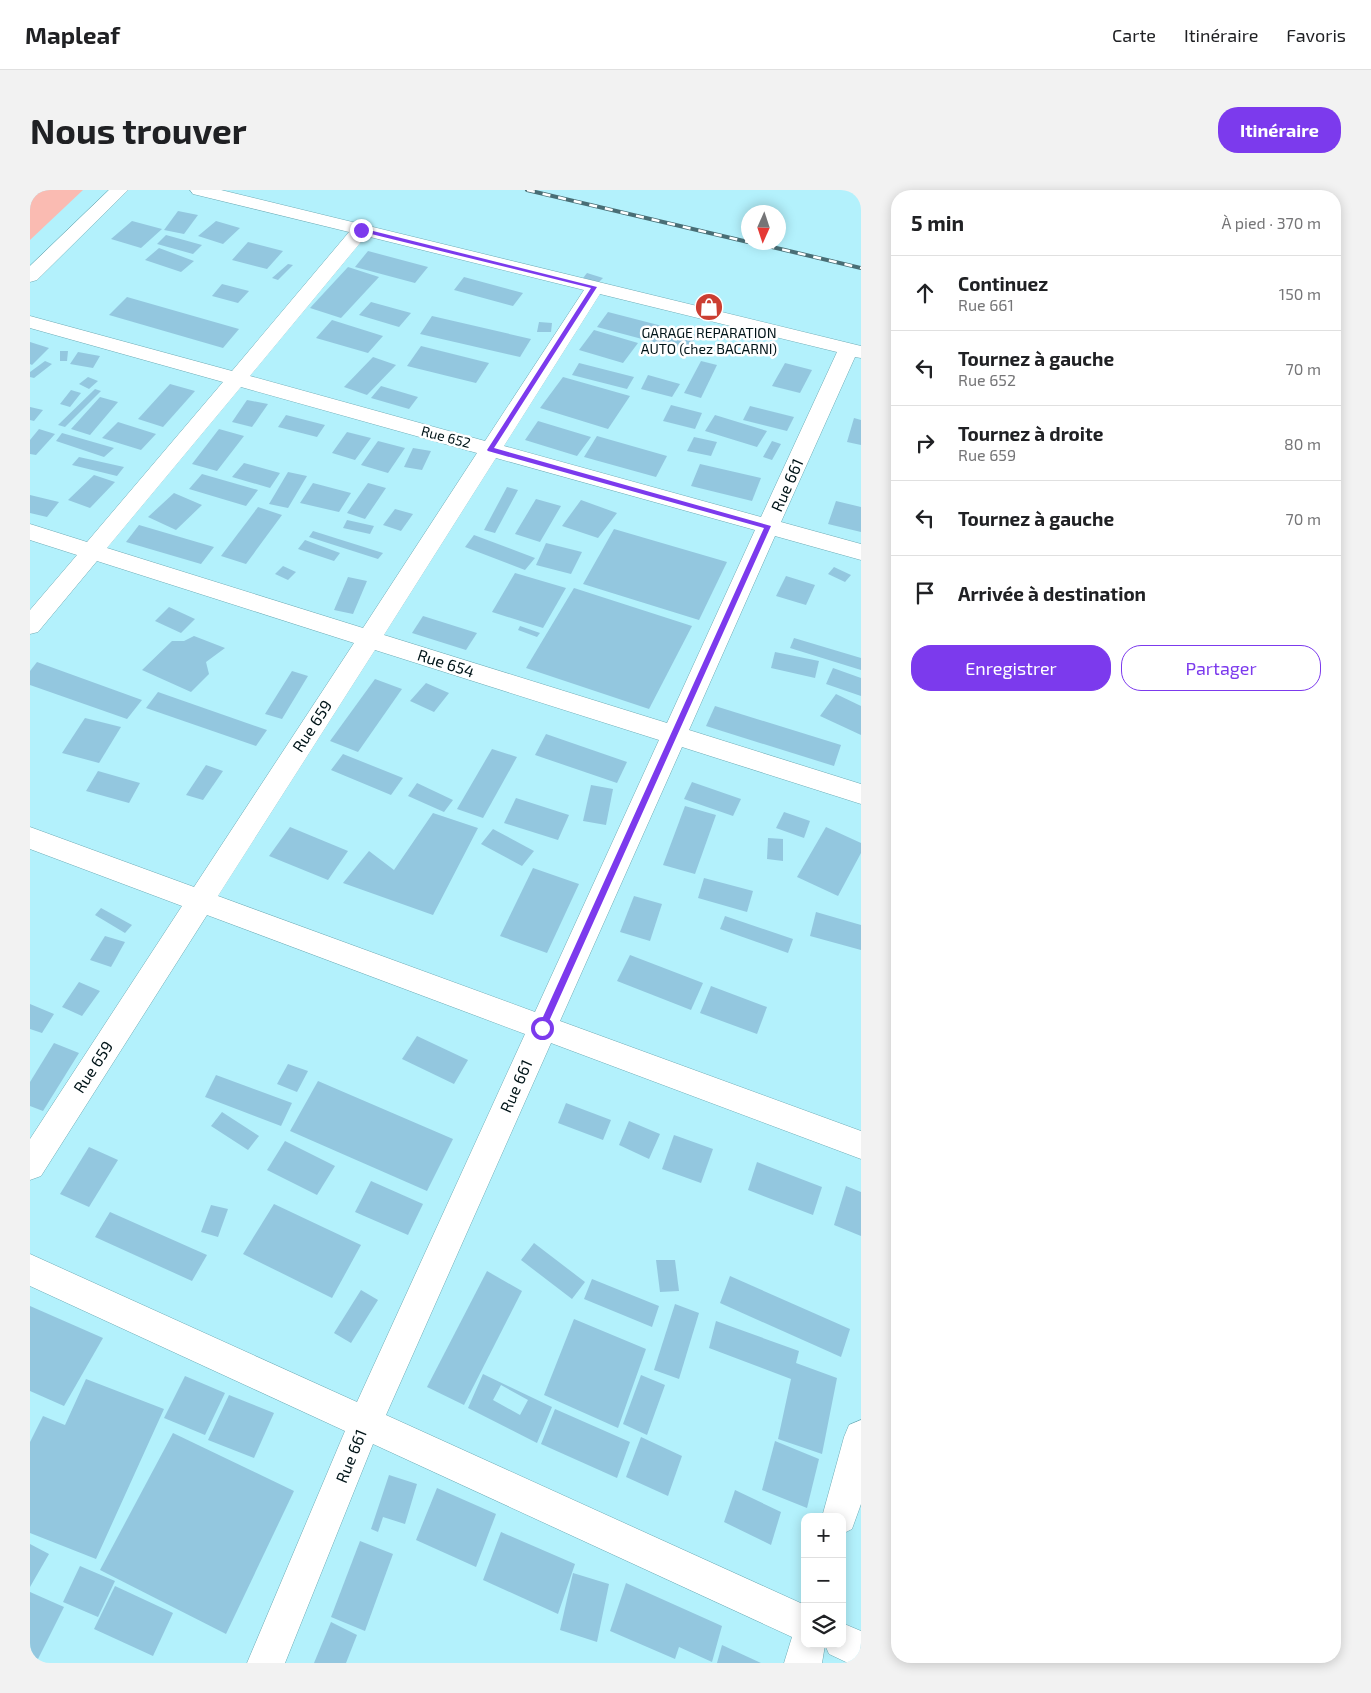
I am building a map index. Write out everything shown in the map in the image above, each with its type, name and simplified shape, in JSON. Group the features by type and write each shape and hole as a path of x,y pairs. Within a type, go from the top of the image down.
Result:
{"street":[{"path":"30,276 119,190"},
{"path":"199,190 854,350"},
{"path":"30,626 361,230"},
{"name":"Rue 659","path":"30,1166 595,287"},
{"name":"Rue 652","path":"30,322 861,552"},
{"name":"Rue 661","path":"266,1663 364,1422 768,526 854,350"},
{"name":"Rue 654","path":"30,532 861,794"},
{"path":"30,838 861,1145"},
{"path":"30,1270 801,1622"},
{"path":"841,1513 861,1437"},
{"path":"846,1643 861,1650"},
{"path":"803,1663 807,1648"}],"shaded area":[{"path":"30,190 83,190 30,240"}],"building":[{"path":"178,211 198,215 184,234 164,230"},
{"path":"132,221 162,229 141,248 111,239"},
{"path":"216,221 240,228 223,244 198,236"},
{"path":"166,235 202,245 193,254 157,244"},
{"path":"248,242 283,251 267,269 232,260"},
{"path":"159,248 194,261 181,272 145,260"},
{"path":"368,251 428,267 415,283 355,267"},
{"path":"288,264 293,265 278,280 272,278"},
{"path":"348,267 379,277 341,318 310,308"},
{"path":"587,273 603,278 599,282 583,278"},
{"path":"464,277 523,293 513,306 454,290"},
{"path":"222,284 249,291 238,303 212,296"},
{"path":"127,297 239,329 223,348 109,315"},
{"path":"371,302 411,313 399,327 359,315"},
{"path":"608,312 697,335 687,351 597,327"},
{"path":"432,316 531,339 520,357 420,334"},
{"path":"332,320 383,336 368,353 316,338"},
{"path":"539,322 552,323 551,332 537,332"},
{"path":"594,330 638,343 623,363 579,350"},
{"path":"30,342 49,348 32,365 30,364"},
{"path":"421,346 489,363 476,383 407,366"},
{"path":"60,351 68,351 67,361 60,361"},
{"path":"78,352 100,356 93,368 70,364"},
{"path":"373,357 396,365 367,395 344,387"},
{"path":"45,361 52,364 34,378 30,377 30,372"},
{"path":"701,361 717,365 701,398 684,393"},
{"path":"579,363 634,377 627,389 572,375"},
{"path":"785,363 812,370 800,393 772,386"},
{"path":"648,375 680,384 672,397 641,389"},
{"path":"88,377 98,381 89,389 79,384"},
{"path":"563,377 630,396 608,429 540,408"},
{"path":"170,384 195,391 163,427 138,419"},
{"path":"381,386 418,397 409,409 371,398"},
{"path":"95,389 101,391 65,427 58,425"},
{"path":"71,390 81,393 70,407 60,404"},
{"path":"100,397 118,402 90,435 71,429"},
{"path":"247,400 268,404 252,427 232,422"},
{"path":"671,405 702,413 695,429 663,421"},
{"path":"750,406 794,417 787,431 743,420"},
{"path":"30,407 43,410 34,421 30,420"},
{"path":"286,415 325,425 317,437 278,427"},
{"path":"715,415 767,431 757,447 705,431"},
{"path":"854,418 861,420 861,445 847,442"},
{"path":"538,421 591,437 577,456 525,440"},
{"path":"118,422 156,434 141,450 102,438"},
{"path":"39,429 55,434 36,455 30,454 30,440"},
{"path":"219,429 244,436 217,471 192,464"},
{"path":"347,432 371,438 355,460 332,453"},
{"path":"62,433 114,448 104,457 56,441"},
{"path":"597,436 667,456 656,477 584,457"},
{"path":"694,437 717,442 711,456 687,451"},
{"path":"378,441 405,448 388,473 361,465"},
{"path":"772,441 781,444 772,460 763,457"},
{"path":"413,448 431,451 422,470 404,467"},
{"path":"79,457 124,467 117,476 72,465"},
{"path":"244,463 280,473 270,488 232,477"},
{"path":"700,464 761,478 752,501 691,486"},
{"path":"288,472 307,476 288,508 269,504"},
{"path":"202,474 258,490 246,506 189,489"},
{"path":"94,475 115,482 90,508 68,500"},
{"path":"313,483 351,493 339,512 300,503"},
{"path":"368,483 386,488 365,519 347,513"},
{"path":"507,487 518,490 495,533 484,530"},
{"path":"174,493 202,505 176,530 148,517"},
{"path":"30,495 59,502 47,517 30,513"},
{"path":"536,499 561,506 540,542 515,534"},
{"path":"581,500 617,513 598,538 562,526"},
{"path":"836,501 861,507 861,532 828,524"},
{"path":"258,507 282,515 246,564 221,556"},
{"path":"395,509 413,514 401,531 383,525"},
{"path":"347,520 374,526 370,534 343,528"},
{"path":"139,525 214,547 201,564 126,542"},
{"path":"614,529 727,562 699,620 583,584"},
{"path":"313,531 383,553 378,559 309,537"},
{"path":"474,535 535,558 525,570 465,547"},
{"path":"305,540 340,553 334,561 298,549"},
{"path":"546,543 582,552 571,574 536,565"},
{"path":"283,566 296,572 288,580 275,574"},
{"path":"834,567 851,575 845,582 828,574"},
{"path":"515,573 566,588 543,628 492,612"},
{"path":"786,576 815,585 806,605 776,596"},
{"path":"348,577 367,581 353,614 334,610"},
{"path":"574,588 692,626 649,709 526,668"},
{"path":"169,607 195,619 181,633 155,621"},
{"path":"423,616 477,633 466,650 412,633"},
{"path":"520,626 540,633 537,637 518,630"},
{"path":"194,636 225,648 206,662 209,674 191,692 142,670 172,641 184,641"},
{"path":"794,638 861,658 861,670 790,648"},
{"path":"775,652 819,661 815,678 771,668"},
{"path":"37,662 142,700 127,719 30,685 30,671"},
{"path":"833,668 861,678 861,696 826,684"},
{"path":"292,671 308,676 282,719 265,714"},
{"path":"375,679 402,689 358,752 330,741"},
{"path":"426,683 449,693 434,712 410,701"},
{"path":"158,692 267,730 256,746 146,708"},
{"path":"836,694 861,706 861,735 820,716"},
{"path":"715,706 841,745 834,766 706,726"},
{"path":"85,718 121,727 99,763 62,753"},
{"path":"546,734 627,762 617,783 535,755"},
{"path":"492,749 517,757 483,818 457,809"},
{"path":"343,754 403,778 391,795 331,770"},
{"path":"206,765 223,771 203,800 186,795"},
{"path":"98,771 140,783 129,803 86,791"},
{"path":"692,782 741,799 733,816 684,799"},
{"path":"417,783 453,800 444,812 408,796"},
{"path":"591,785 613,789 606,825 583,821"},
{"path":"516,798 569,815 558,840 504,823"},
{"path":"685,806 716,815 695,874 663,865"},
{"path":"784,812 810,821 804,838 776,828"},
{"path":"433,813 478,828 433,915 343,883 369,851 394,870"},
{"path":"290,827 348,851 328,880 269,856"},
{"path":"826,827 861,843 861,853 838,896 797,877"},
{"path":"493,829 534,851 522,866 481,844"},
{"path":"768,838 783,839 783,861 767,859"},
{"path":"533,868 579,884 547,953 500,936"},
{"path":"704,878 753,891 747,912 698,898"},
{"path":"634,896 662,904 650,941 620,932"},
{"path":"101,908 132,925 125,933 95,915"},
{"path":"816,912 861,925 861,950 810,936"},
{"path":"725,916 793,939 788,953 720,929"},
{"path":"105,936 125,942 111,967 90,960"},
{"path":"630,955 703,983 691,1010 617,981"},
{"path":"79,982 100,991 82,1016 62,1007"},
{"path":"711,986 767,1007 757,1034 700,1013"},
{"path":"30,1004 54,1014 42,1033 30,1029"},
{"path":"417,1036 468,1060 454,1084 402,1059"},
{"path":"54,1043 79,1053 43,1111 30,1106 30,1082"},
{"path":"288,1064 308,1071 297,1092 277,1084"},
{"path":"216,1075 292,1103 281,1126 205,1097"},
{"path":"318,1081 453,1139 427,1191 290,1131"},
{"path":"566,1103 611,1120 603,1140 558,1123"},
{"path":"222,1112 259,1136 248,1150 211,1126"},
{"path":"629,1121 660,1134 649,1159 619,1145"},
{"path":"674,1135 713,1149 701,1183 662,1169"},
{"path":"285,1141 335,1166 317,1195 267,1170"},
{"path":"89,1147 118,1160 89,1207 60,1194"},
{"path":"757,1162 822,1187 813,1215 748,1190"},
{"path":"371,1181 423,1204 408,1235 355,1212"},
{"path":"846,1186 861,1192 861,1236 834,1225"},
{"path":"274,1204 361,1245 332,1298 243,1254"},
{"path":"211,1205 228,1209 218,1237 201,1232"},
{"path":"110,1212 207,1255 192,1281 95,1237"},
{"path":"534,1243 585,1282 572,1299 521,1260"},
{"path":"656,1260 675,1260 679,1291 660,1292"},
{"path":"487,1271 522,1291 464,1405 427,1387"},
{"path":"730,1276 850,1329 841,1357 720,1303"},
{"path":"592,1279 659,1306 652,1327 584,1299"},
{"path":"361,1290 378,1300 351,1343 334,1333"},
{"path":"675,1304 699,1313 679,1379 654,1370"},
{"path":"30,1306 103,1338 64,1406 30,1391"},
{"path":"574,1319 646,1349 618,1428 544,1395"},
{"path":"716,1321 799,1351 796,1363 837,1378 822,1454 778,1439 791,1379 709,1348"},
{"path":"483,1374 552,1407 537,1443 468,1408","holes":["501,1385 528,1400 520,1415 493,1400"]},
{"path":"641,1375 665,1385 647,1435 623,1424"},
{"path":"185,1376 225,1393 205,1435 164,1418"},
{"path":"86,1379 164,1409 96,1559 30,1533 30,1442 43,1416 65,1425"},
{"path":"229,1395 274,1413 254,1458 208,1440"},
{"path":"555,1409 630,1442 617,1478 541,1444"},
{"path":"173,1433 294,1491 226,1634 100,1570"},
{"path":"641,1437 682,1456 668,1496 626,1477"},
{"path":"775,1441 819,1459 807,1508 762,1490"},
{"path":"389,1475 417,1484 405,1524 383,1517 378,1532 371,1529"},
{"path":"437,1488 496,1514 476,1567 416,1540"},
{"path":"735,1490 781,1512 771,1545 724,1522"},
{"path":"501,1532 575,1564 558,1614 483,1580"},
{"path":"360,1541 393,1554 365,1631 331,1617"},
{"path":"30,1544 49,1554 30,1587"},
{"path":"80,1566 115,1581 98,1617 63,1602"},
{"path":"573,1573 609,1584 597,1642 560,1630"},
{"path":"626,1583 722,1626 712,1662 679,1647 675,1659 610,1631"},
{"path":"115,1586 173,1613 153,1656 94,1629"},
{"path":"30,1592 64,1607 36,1663 30,1663"},
{"path":"331,1622 357,1635 346,1663 314,1663"},
{"path":"722,1645 761,1663 717,1663"}],"railway":[{"path":"527,190 741,240"},
{"path":"785,250 861,268"}],"place":[{"name":"GARAGE REPARATION AUTO (chez BACARNI)","path":"709,307"}],"route":[{"path":"361,230 595,287 490,450 768,526 542,1028"}]}
